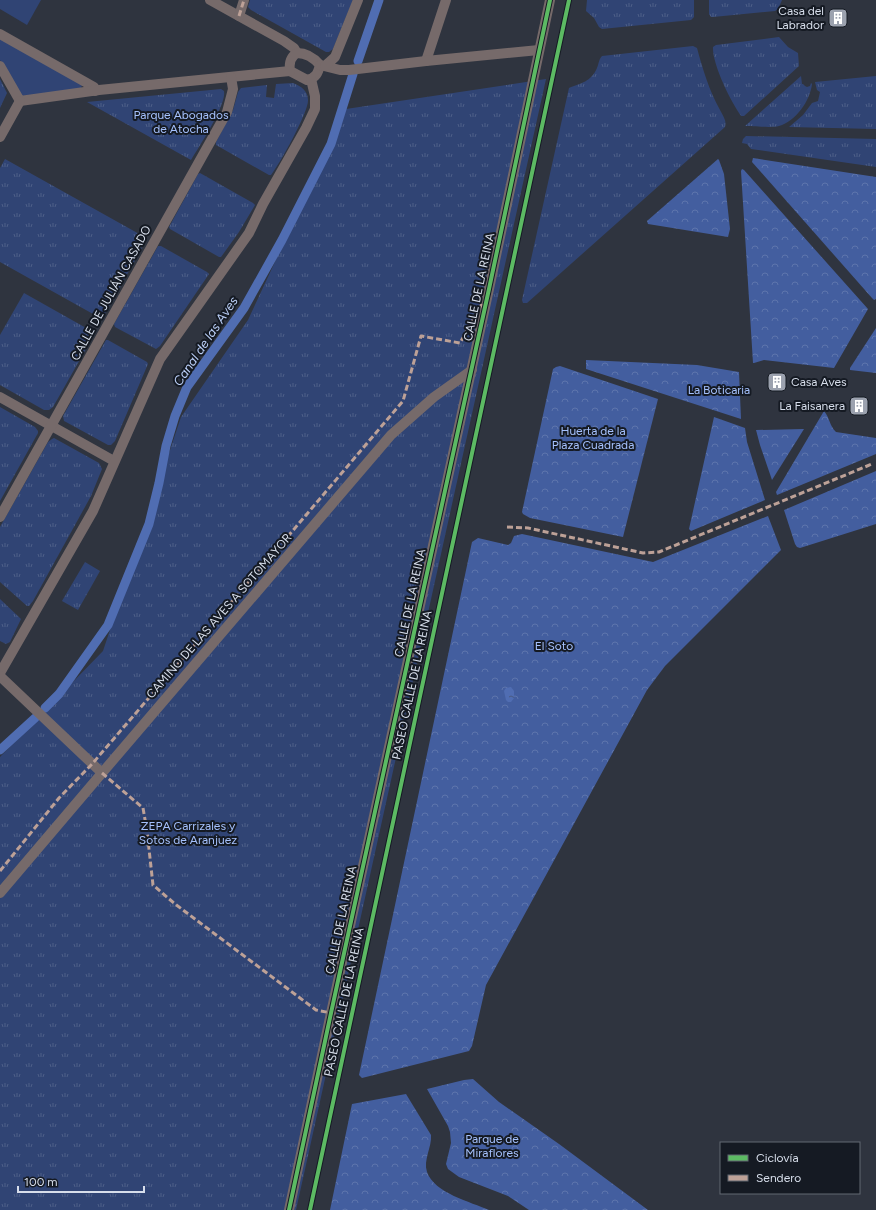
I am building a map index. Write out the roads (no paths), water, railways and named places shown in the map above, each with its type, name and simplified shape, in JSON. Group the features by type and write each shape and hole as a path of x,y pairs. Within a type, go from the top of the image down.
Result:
{"street":[{"path":"210,0 284,41 294,48 297,53"},
{"path":"239,16 244,0"},
{"path":"20,101 95,91 290,71 307,80 311,79 315,77 322,65 335,57 358,0"},
{"path":"426,61 446,0"},
{"name":"CALLE DE LA REINA","path":"289,1210 330,1013 472,370 550,0"},
{"path":"0,34 94,87 95,91"},
{"path":"290,71 290,59 297,53 303,53 315,59 322,65 340,70 349,70 539,50"},
{"path":"0,66 20,101"},
{"name":"CALLE DE JULIÁN CASADO","path":"0,517 227,112 233,89 232,77"},
{"path":"0,673 93,511 160,359 249,232 306,128 315,109 315,96 311,79"},
{"path":"0,137 20,101"},
{"name":"CAMINO DE LAS AVES A SOTOMAYOR","path":"0,893 391,435 434,397 472,370"},
{"path":"0,398 114,461"},
{"path":"0,676 102,773"}],"water":[{"path":"511,687 514,691 514,698 511,702 508,702 504,691 506,688"}],"waterway":[{"name":"Canal de las Aves","path":"358,61 379,0"},
{"name":"Canal de las Aves","path":"45,708 59,694 108,625 149,524 166,446 175,416 187,387 244,308 282,240 331,144 353,74"},
{"name":"Canal de las Aves","path":"0,750 35,718"}],"place":[{"name":"Casa del Labrador","path":"838,18"},
{"name":"Casa Aves","path":"777,382"},
{"name":"La Faisanera","path":"859,406"}],"park label":[{"name":"Parque Abogados de Atocha","path":"181,122"},
{"name":"La Boticaria","path":"719,390"},
{"name":"Huerta de la Plaza Cuadrada","path":"593,438"},
{"name":"El Soto","path":"554,646"},
{"name":"ZEPA Carrizales y Sotos de Aranjuez","path":"188,833"},
{"name":"Parque de Miraflores","path":"492,1146"}]}
